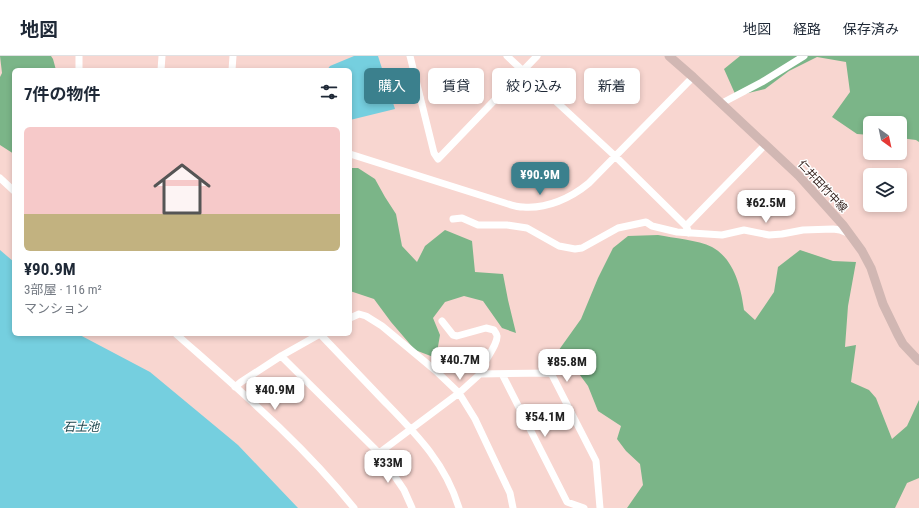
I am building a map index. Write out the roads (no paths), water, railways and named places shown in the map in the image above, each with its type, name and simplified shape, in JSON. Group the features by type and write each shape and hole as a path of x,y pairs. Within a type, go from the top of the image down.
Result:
{"main road":[{"name":"仁井田竹中線","path":"669,56 722,103 799,176 850,234 862,251 871,268 883,304 898,335 903,344 919,361"}],"street":[{"path":"79,56 79,68"},
{"path":"161,68 162,56"},
{"path":"232,68 233,56"},
{"path":"410,56 434,152 438,159 492,103"},
{"path":"507,56 520,68"},
{"path":"526,68 537,56"},
{"path":"722,103 762,82 804,56"},
{"path":"352,155 505,203 523,207 554,203 568,197 585,186 693,77"},
{"path":"559,104 615,156 688,229"},
{"path":"688,229 765,145"},
{"path":"0,178 12,189"},
{"path":"453,219 462,218 478,225 507,225 527,228 559,246 575,249 582,248 618,228 646,222 652,226 677,232 688,229 722,235 744,230 769,234 782,234 803,230 833,229 850,234"},
{"path":"352,317 359,314 366,316 382,326 436,371 458,393 474,418 500,472 510,493 513,508"},
{"path":"379,453 458,393 480,374 481,368 497,339 496,332 494,330 486,328 457,336 453,335 442,321"},
{"path":"178,336 236,387 294,442 324,472 354,508"},
{"path":"236,387 241,382 281,356 316,336"},
{"path":"322,336 435,456 453,490 459,508"},
{"path":"281,356 379,453 404,490 412,508"},
{"path":"480,374 551,373 596,461 600,508"},
{"path":"502,374 567,502 584,508"}],"water":[{"path":"354,56 378,56 382,68 364,68 364,104 393,104 395,109 352,120 352,68 328,68"},
{"name":"石土池","path":"0,250 12,260 12,336 82,336 150,372 238,445 298,508 0,508"}]}
